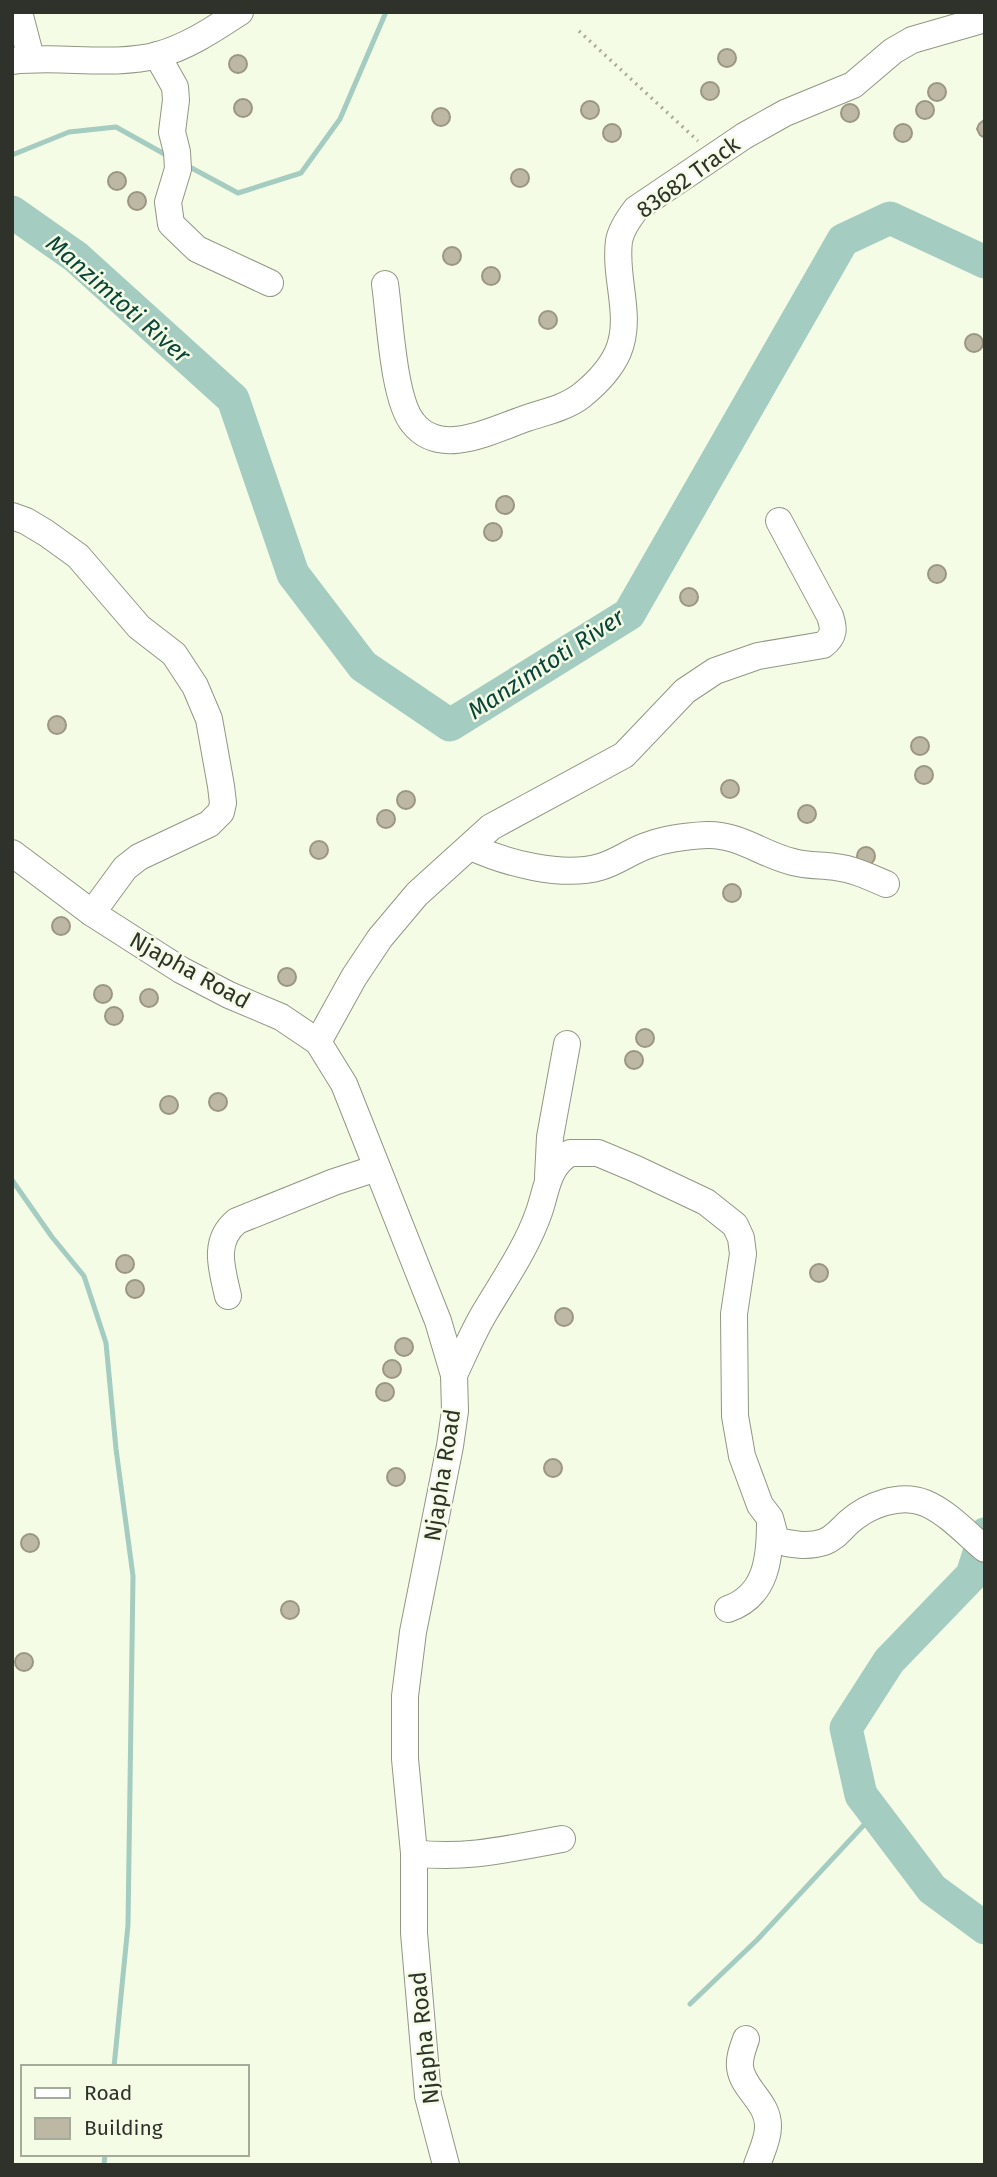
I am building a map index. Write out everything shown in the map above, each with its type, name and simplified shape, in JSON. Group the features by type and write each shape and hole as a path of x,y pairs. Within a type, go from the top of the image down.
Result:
{"street":[{"path":"19,12 21,60 124,60 157,55 193,42 240,12"},
{"name":"83682 Track","path":"385,284 397,379 411,421 421,432 433,438 460,440 550,411 579,398 601,378 617,355 625,329 620,241 626,223 636,209 744,136 785,113 853,85 893,51 912,40 985,19"},
{"path":"157,55 176,87 172,132 178,169 168,202 171,224 197,249 270,283"},
{"path":"12,516 46,533 78,556 139,626 174,654 195,686 209,719 221,786 221,812 209,824 132,862 92,912"},
{"path":"318,1042 354,977 380,938 418,894 491,827 624,755 685,691 715,671 758,656 824,645 831,639 834,628 831,616 779,521"},
{"path":"471,847 503,860 580,870 611,863 649,845 710,835 746,843 792,862 862,873 886,884"},
{"name":"Njapha Road","path":"12,853 92,912 181,970 229,995 281,1017 318,1042 344,1084 438,1321 454,1375 455,1411 413,1632 405,1696 405,1759 414,1853 414,1933 428,2096 446,2165"},
{"path":"454,1375 482,1317 539,1213 548,1177 550,1137 567,1044"},
{"path":"548,1177 558,1162 570,1153 598,1153 706,1202 736,1225 743,1254 734,1314 735,1416 742,1456 760,1505 770,1518 776,1540 799,1545 824,1542 865,1510 888,1502 911,1500 925,1503 985,1549"},
{"path":"228,1296 220,1259 220,1245 229,1228 237,1221 334,1182 377,1168"},
{"path":"728,1609 749,1598 763,1574 770,1552 770,1518"},
{"path":"414,1853 443,1857 472,1855 562,1839"},
{"path":"746,2039 739,2065 743,2078 761,2104 768,2128 757,2165"}],"path":[{"path":"579,32 715,157"}],"building":[{"path":"723,49 731,49 736,58 734,65 723,67 718,62 718,54"},
{"path":"234,55 242,55 247,64 245,71 234,73 229,68 229,60"},
{"path":"706,82 714,82 719,91 717,98 706,100 701,95 701,87"},
{"path":"933,83 941,83 946,92 944,99 933,101 928,96 928,88"},
{"path":"239,99 247,99 252,108 250,115 239,117 234,112 234,104"},
{"path":"586,101 594,101 599,110 597,117 586,119 581,114 581,106"},
{"path":"921,101 929,101 934,110 932,117 921,119 916,114 916,106"},
{"path":"846,104 854,104 859,113 857,120 846,122 841,117 841,109"},
{"path":"437,108 445,108 450,117 448,124 437,126 432,121 432,113"},
{"path":"985,120 985,138 977,129"},
{"path":"608,124 616,124 621,133 619,140 608,142 603,137 603,129"},
{"path":"899,124 907,124 912,133 910,140 899,142 894,137 894,129"},
{"path":"516,169 524,169 529,178 527,185 516,187 511,182 511,174"},
{"path":"113,172 121,172 126,181 124,188 113,190 108,185 108,177"},
{"path":"133,192 141,192 146,201 144,208 133,210 128,205 128,197"},
{"path":"448,247 456,247 461,256 459,263 448,265 443,260 443,252"},
{"path":"487,267 495,267 500,276 498,283 487,285 482,280 482,272"},
{"path":"544,311 552,311 557,320 555,327 544,329 539,324 539,316"},
{"path":"970,334 978,334 983,343 981,350 970,352 965,347 965,339"},
{"path":"501,496 509,496 514,505 512,512 501,514 496,509 496,501"},
{"path":"489,523 497,523 502,532 500,539 489,541 484,536 484,528"},
{"path":"933,565 941,565 946,574 944,581 933,583 928,578 928,570"},
{"path":"685,588 693,588 698,597 696,604 685,606 680,601 680,593"},
{"path":"53,716 61,716 66,725 64,732 53,734 48,729 48,721"},
{"path":"916,737 924,737 929,746 927,753 916,755 911,750 911,742"},
{"path":"920,766 928,766 933,775 931,782 920,784 915,779 915,771"},
{"path":"726,780 734,780 739,789 737,796 726,798 721,793 721,785"},
{"path":"402,791 410,791 415,800 413,807 402,809 397,804 397,796"},
{"path":"803,805 811,805 816,814 814,821 803,823 798,818 798,810"},
{"path":"382,810 390,810 395,819 393,826 382,828 377,823 377,815"},
{"path":"315,841 323,841 328,850 326,857 315,859 310,854 310,846"},
{"path":"866,847 872,850 875,856 872,862 866,865 860,862 857,856 860,850"},
{"path":"728,884 736,884 741,893 739,900 728,902 723,897 723,889"},
{"path":"57,917 65,917 70,926 68,933 57,935 52,930 52,922"},
{"path":"283,968 291,968 296,977 294,984 283,986 278,981 278,973"},
{"path":"99,985 107,985 112,994 110,1001 99,1003 94,998 94,990"},
{"path":"145,989 153,989 158,998 156,1005 145,1007 140,1002 140,994"},
{"path":"110,1007 118,1007 123,1016 121,1023 110,1025 105,1020 105,1012"},
{"path":"641,1029 649,1029 654,1038 652,1045 641,1047 636,1042 636,1034"},
{"path":"630,1051 638,1051 643,1060 641,1067 630,1069 625,1064 625,1056"},
{"path":"214,1093 222,1093 227,1102 225,1109 214,1111 209,1106 209,1098"},
{"path":"165,1096 173,1096 178,1105 176,1112 165,1114 160,1109 160,1101"},
{"path":"121,1255 129,1255 134,1264 132,1271 121,1273 116,1268 116,1260"},
{"path":"815,1264 823,1264 828,1273 826,1280 815,1282 810,1277 810,1269"},
{"path":"131,1280 139,1280 144,1289 142,1296 131,1298 126,1293 126,1285"},
{"path":"560,1308 568,1308 573,1317 571,1324 560,1326 555,1321 555,1313"},
{"path":"400,1338 408,1338 413,1347 411,1354 400,1356 395,1351 395,1343"},
{"path":"388,1360 396,1360 401,1369 399,1376 388,1378 383,1373 383,1365"},
{"path":"381,1383 389,1383 394,1392 392,1399 381,1401 376,1396 376,1388"},
{"path":"549,1459 557,1459 562,1468 560,1475 549,1477 544,1472 544,1464"},
{"path":"392,1468 400,1468 405,1477 403,1484 392,1486 387,1481 387,1473"},
{"path":"26,1534 34,1534 39,1543 37,1550 26,1552 21,1547 21,1539"},
{"path":"286,1601 294,1601 299,1610 297,1617 286,1619 281,1614 281,1606"},
{"path":"20,1653 28,1653 33,1662 31,1669 20,1671 15,1666 15,1658"}],"waterway":[{"path":"186,165 238,193 301,173 340,119 386,12"},
{"path":"12,155 69,132 116,127 168,156"},
{"name":"Manzimtoti River","path":"12,212 76,257 233,399 293,574 363,666 450,725 629,614 843,240 890,218 985,262"},
{"path":"12,1180 52,1237 84,1276 106,1343 116,1449 133,1576 128,1925 114,2065"},
{"name":"Manzimtoti River","path":"985,1534 972,1575 889,1661 846,1728 861,1795 932,1889 985,1928"},
{"path":"690,2004 757,1940 875,1813"},
{"path":"104,2165 105,2156"}]}
